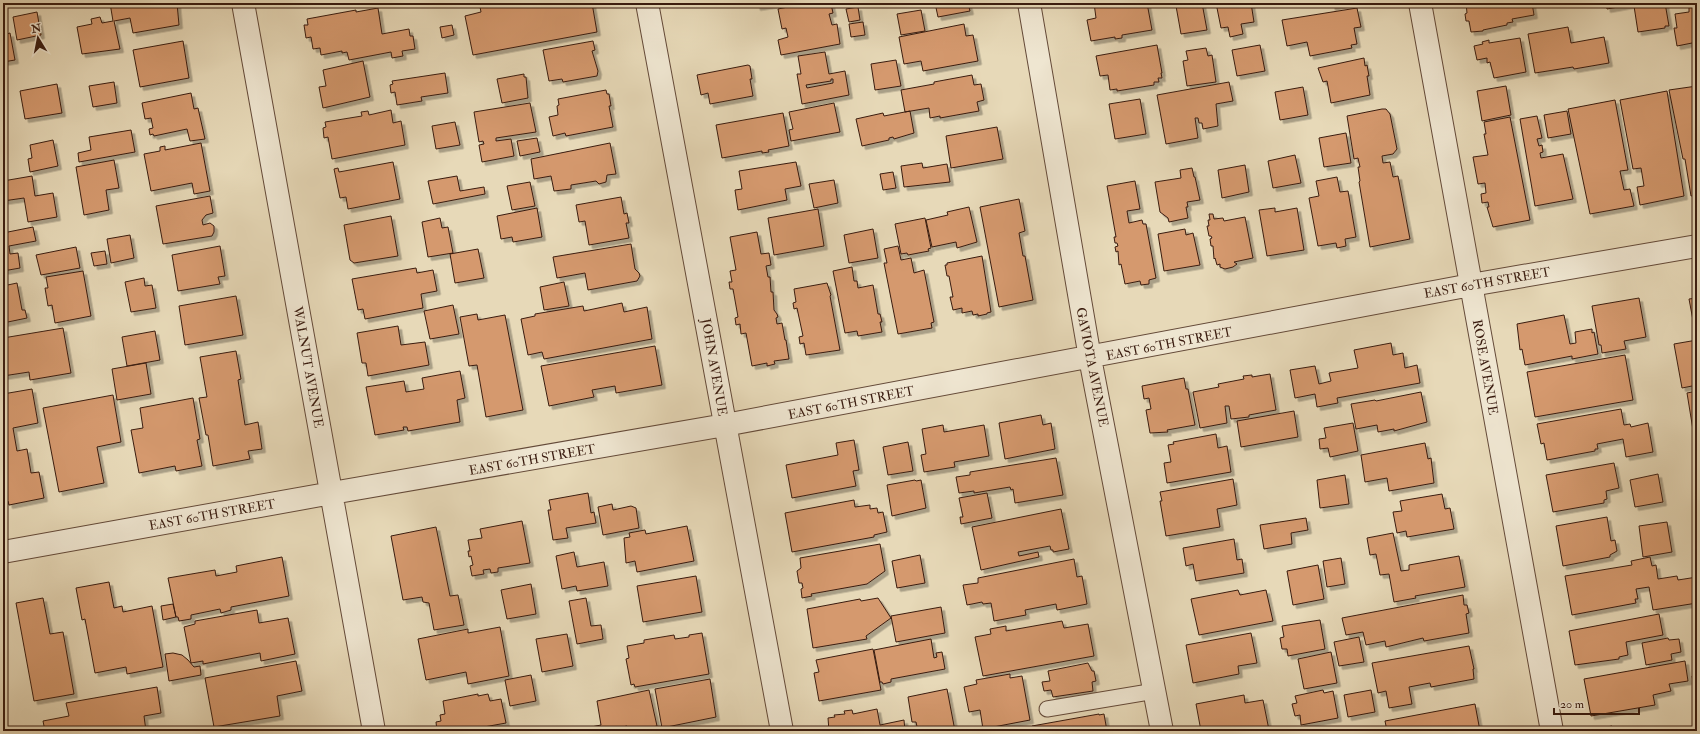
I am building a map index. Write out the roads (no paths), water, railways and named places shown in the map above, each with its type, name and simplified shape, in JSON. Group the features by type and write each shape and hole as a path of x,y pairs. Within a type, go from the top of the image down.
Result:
{"street":[{"name":"WALNUT AVENUE","path":"243,3 374,731"},
{"name":"JOHN AVENUE","path":"648,3 782,731"},
{"name":"GAVIOTA AVENUE","path":"1029,3 1090,358 1162,731"},
{"name":"ROSE AVENUE","path":"1420,3 1552,731"},
{"name":"EAST 60TH STREET","path":"3,552 725,425 1090,358 1471,285 1697,246"}],"lane":[{"path":"1048,710 1155,692"}]}
